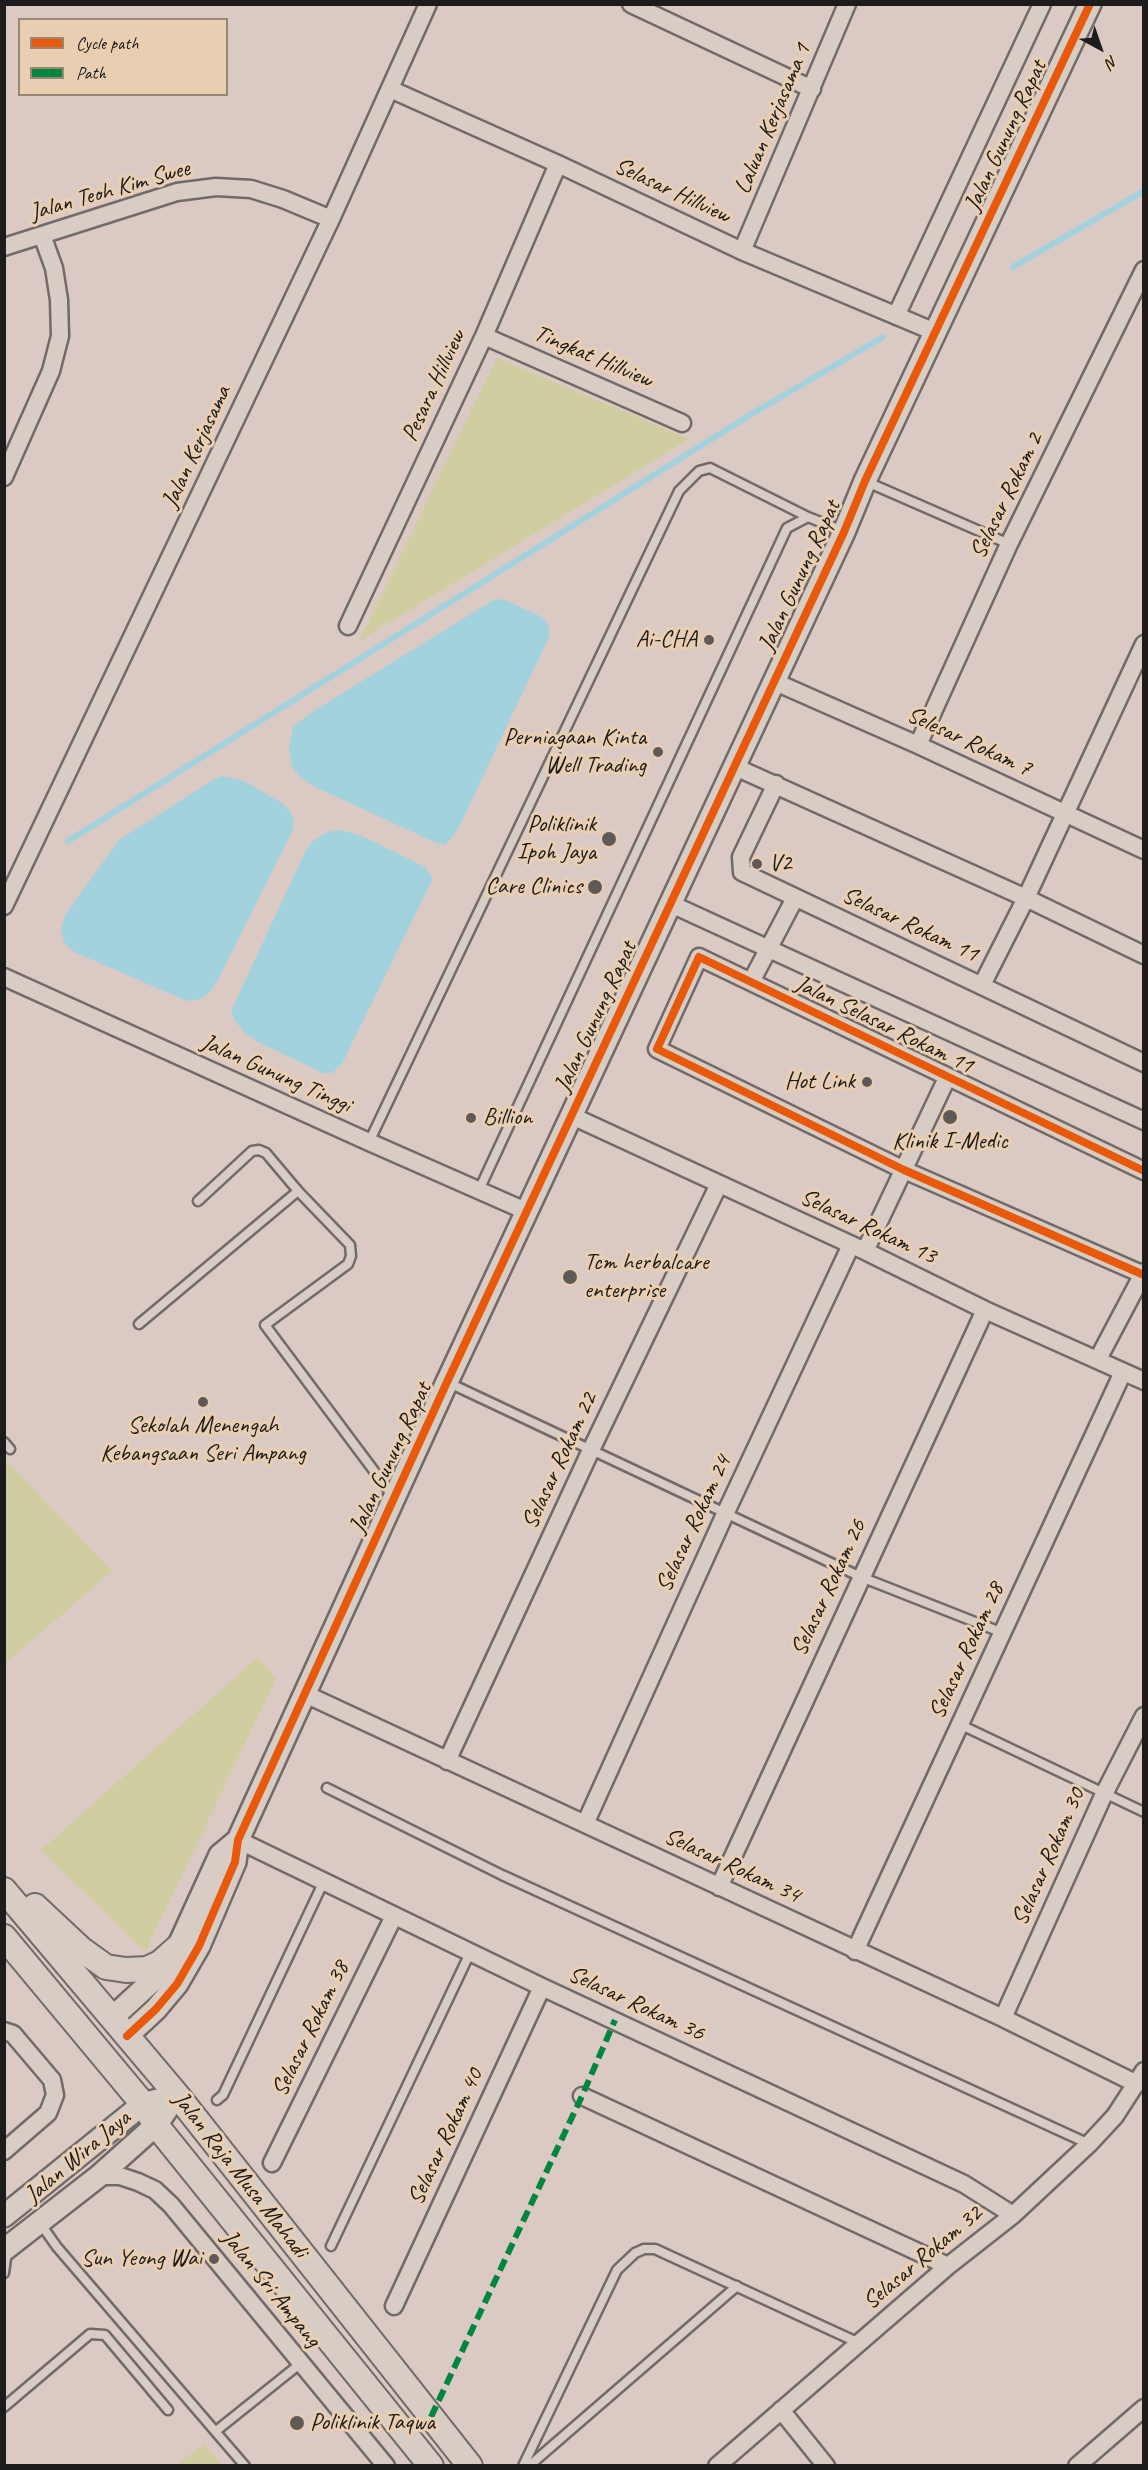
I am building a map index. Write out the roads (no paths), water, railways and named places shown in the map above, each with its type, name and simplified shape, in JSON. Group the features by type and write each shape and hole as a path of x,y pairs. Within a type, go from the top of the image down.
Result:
{"main road":[{"path":"10,1896 33,1905 106,1967 147,1970 160,1964 178,1947"},
{"name":"Jalan Raja Musa Mahadi","path":"10,1896 116,2029 177,2095 470,2466"},
{"name":"Jalan Raja Musa Mahadi","path":"4,1937 143,2104 156,2125 431,2466"},
{"path":"76,2023 116,2029 143,2104"}],"street":[{"name":"Jalan Kerjasama","path":"4,906 331,219 428,4"},
{"path":"631,4 812,89"},
{"name":"Laluan Kerjasama 1","path":"742,252 847,4"},
{"path":"896,316 1042,4"},
{"name":"Jalan Gunung Rapat","path":"116,2029 156,2009 177,1984 200,1946 235,1862 238,1840 394,1497 844,532 865,481 1090,4"},
{"name":"Selasar Hillview","path":"390,89 558,164 742,252 935,332"},
{"name":"Pesara Hillview","path":"348,626 484,336 558,164"},
{"name":"Jalan Teoh Kim Swee","path":"4,247 177,192 216,187 251,189 283,199 331,219"},
{"path":"4,477 51,371 60,336 56,279 42,235"},
{"name":"Selasar Rokam 2","path":"918,745 1009,544 1139,289 1143,270"},
{"name":"Tingkat Hillview","path":"484,336 682,423"},
{"path":"982,985 1026,898 1143,644"},
{"name":"Selesar Rokam 7","path":"773,681 1065,812 1143,850"},
{"path":"733,766 1026,898 1143,955"},
{"name":"Selasar Rokam 11","path":"776,784 741,857 742,872 1143,1063"},
{"path":"751,982 795,898"},
{"path":"671,904 1143,1121"},
{"name":"Jalan Selasar Rokam 11","path":"904,1170 657,1049 699,957 1143,1171"},
{"name":"Jalan Gunung Tinggi","path":"4,977 528,1212"},
{"name":"Selasar Rokam 24","path":"585,1824 726,1512 858,1248 904,1170 947,1078"},
{"name":"Selasar Rokam 13","path":"572,1116 858,1248 985,1310 1143,1381"},
{"path":"904,1170 1143,1274 1098,1359"},
{"name":"Selasar Rokam 22","path":"447,1761 591,1450 719,1184"},
{"name":"Selasar Rokam 26","path":"719,1887 985,1310"},
{"name":"Selasar Rokam 28","path":"855,1951 1123,1372"},
{"name":"Selasar Rokam 34","path":"305,1694 855,1951 1140,2078"},
{"name":"Selasar Rokam 30","path":"1003,2018 1104,1794 1143,1716"},
{"name":"Jalan Gunung Rapat","path":"116,2029 163,1971 178,1947 220,1855 238,1840"},
{"name":"Selasar Rokam 36","path":"238,1840 470,1953 964,2184 1012,2215"},
{"name":"Selasar Rokam 38","path":"272,2163 394,1916"},
{"name":"Selasar Rokam 40","path":"394,2306 542,1987"},
{"path":"4,2031 13,2034 52,2080 55,2095 48,2113 4,2151"},
{"name":"Selasar Rokam 32","path":"717,2466 948,2266 1012,2215 1089,2144 1115,2116 1140,2078"},
{"path":"143,2104 177,2095"},
{"name":"Jalan Wira Jaya","path":"6,2249 99,2176 156,2125 177,2095"},
{"path":"582,2096 948,2266"},
{"name":"Jalan Wira Jaya","path":"4,2216 143,2104"},
{"name":"Jalan Sri Ampang","path":"99,2176 120,2176 138,2182 155,2190 171,2205 386,2466"},
{"path":"1077,2466 1143,2408"},
{"path":"781,2410 826,2466"}],"lane":[{"path":"369,1142 679,491 699,471 710,468 808,517 844,532"},
{"path":"865,481 1009,544"},
{"path":"478,1190 787,528 808,517"},
{"path":"198,1201 252,1151 259,1149 266,1153 298,1191 350,1245 351,1256 348,1264 265,1325 394,1497"},
{"path":"139,1324 298,1191"},
{"path":"447,1382 861,1577 1003,1633"},
{"path":"959,1724 1143,1812"},
{"path":"327,1788 502,1875 1089,2144"},
{"path":"218,2100 223,2095 323,1883"},
{"path":"331,2246 470,1953"},
{"path":"39,2222 57,2247 245,2466"},
{"path":"4,2273 6,2249"},
{"path":"523,2466 616,2270 634,2253 644,2249 655,2249 859,2343"},
{"path":"530,2466 737,2286"},
{"path":"4,2408 90,2334 105,2336 168,2410"},
{"path":"216,2431 301,2363"}],"water":[{"path":"495,599 505,600 542,617 548,624 550,635 460,825 445,845 313,786 300,777 292,766 289,747 293,727 312,712"},
{"path":"222,776 244,781 282,803 290,811 294,821 293,830 211,991 201,999 187,1001 74,952 64,942 61,929 65,915 119,840"},
{"path":"341,830 362,836 425,867 433,878 342,1064 332,1073 323,1073 256,1041 245,1033 231,1011 306,850 313,841 327,832"}],"waterway":[{"path":"1013,267 1144,191"},
{"path":"68,841 750,415 883,337"}],"place":[{"name":"Ai-CHA","path":"709,640"},
{"name":"Perniagaan Kinta Well Trading","path":"658,752"},
{"name":"Poliklinik Ipoh Jaya","path":"609,839"},
{"name":"V2","path":"757,864"},
{"name":"Care Clinics","path":"595,887"},
{"name":"Hot Link","path":"867,1082"},
{"name":"Klinik I-Medic","path":"950,1117"},
{"name":"Billion","path":"471,1118"},
{"name":"Tcm herbalcare enterprise","path":"570,1277"},
{"name":"Sekolah Menengah Kebangsaan Seri Ampang","path":"203,1402"},
{"name":"Sun Yeong Wai","path":"214,2259"},
{"name":"Poliklinik Taqwa","path":"297,2423"}]}
